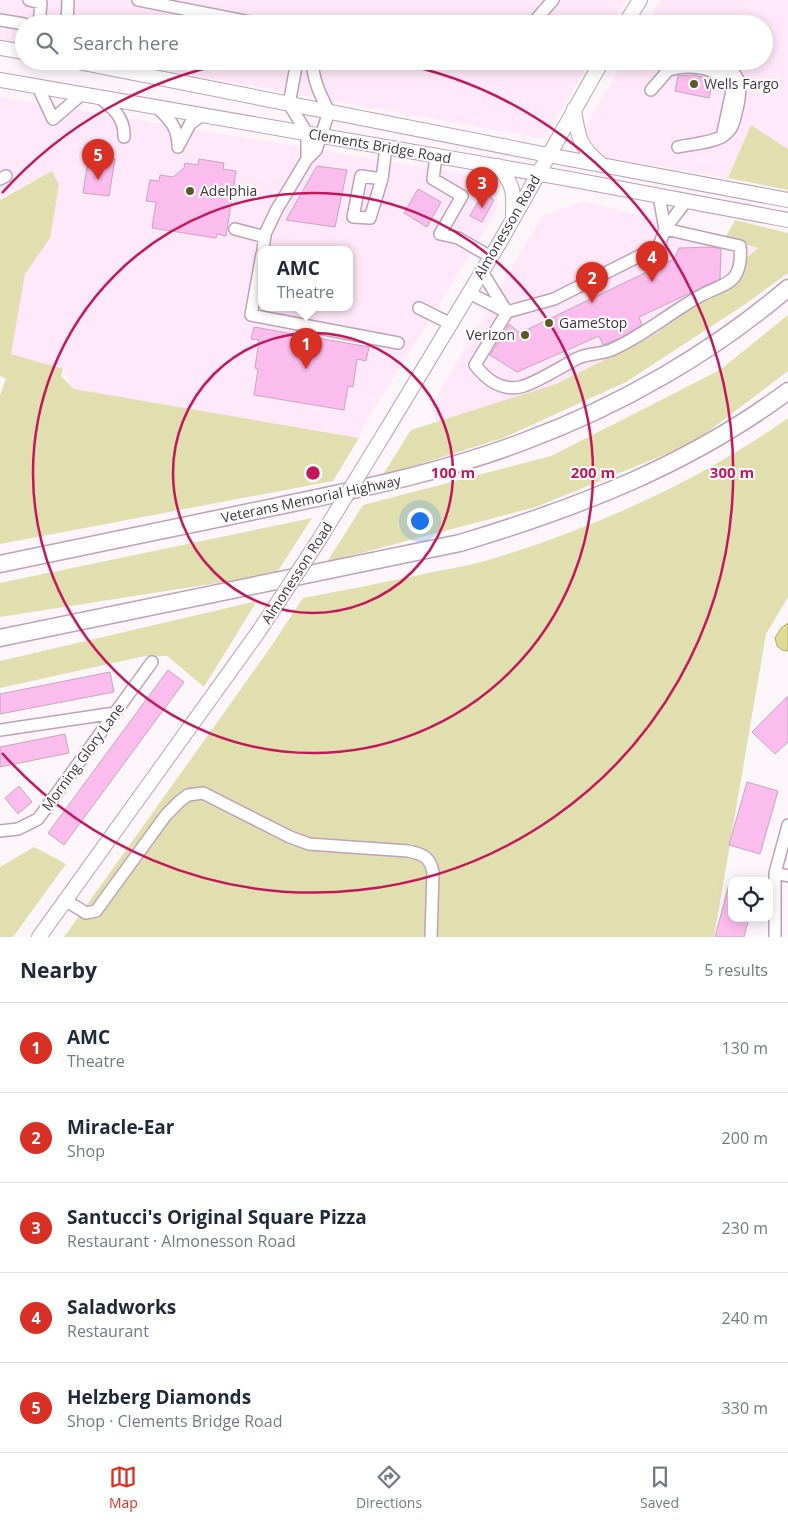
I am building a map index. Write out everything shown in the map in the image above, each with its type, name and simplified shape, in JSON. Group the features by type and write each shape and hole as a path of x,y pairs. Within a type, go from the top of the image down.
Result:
{"highway":[{"name":"Veterans Memorial Highway","path":"0,564 387,482 475,458 524,442 588,415 666,374 753,316 788,288"},
{"path":"0,638 460,543 516,527 571,508 647,475 724,434 788,391"}],"main road":[{"path":"631,15 640,0"},
{"path":"0,48 15,50"},
{"path":"0,53 15,52"},
{"name":"Clements Bridge Road","path":"125,70 602,166 788,200"},
{"name":"Almonesson Road","path":"39,937 259,631 317,544 491,257 597,70"},
{"name":"Clements Bridge Road","path":"0,80 538,173 788,220"},
{"path":"574,109 579,140 587,153 602,166"},
{"path":"498,166 508,179 514,192 512,219"}],"street":[{"path":"29,0 41,4 40,15"},
{"path":"66,15 68,0"},
{"path":"138,0 175,3 224,15"},
{"path":"540,15 553,0"},
{"path":"0,20 15,22"},
{"path":"295,70 289,104 306,133 307,160"},
{"path":"264,246 265,237 277,209 307,160 316,150 328,112 312,70"},
{"path":"651,90 666,71 674,70"},
{"path":"687,70 716,77 725,85 726,92 721,124 722,137"},
{"path":"722,70 730,75 736,85 737,92 728,129 722,137"},
{"path":"678,147 722,137 732,128 742,90 739,80 730,70"},
{"path":"38,87 53,119 82,94"},
{"path":"98,97 114,110 124,123 124,137"},
{"path":"157,107 174,123 178,131 178,147 190,124 202,115"},
{"path":"382,179 386,147"},
{"path":"436,156 433,179 462,196 440,234 458,238 491,257"},
{"path":"659,196 665,229"},
{"path":"469,293 507,312 554,299 659,246 665,229 686,201"},
{"path":"235,229 265,237"},
{"path":"507,312 474,366 486,379 505,388 520,388 580,358 595,352 608,352 641,336 702,295 718,288 735,277 741,258 740,246 665,229"},
{"path":"482,272 507,312"},
{"path":"258,278 251,315 398,342"},
{"path":"419,308 450,324"},
{"name":"Morning Glory Lane","path":"0,831 18,830 38,819 152,662"},
{"path":"0,730 115,713"},
{"path":"65,900 86,912 96,911 166,815 180,800 188,795 202,793 290,837 309,844 408,851 424,855 431,862 433,872 431,937"},
{"path":"775,937 775,874 788,825"},
{"path":"775,874 788,876"}],"shaded area":[{"path":"0,0 626,0 617,15 15,15 15,44 0,41"},
{"path":"660,0 788,0 788,149 751,125 728,178 597,156 582,133 619,70 773,70 773,15 651,15"},
{"path":"164,70 585,70 544,139"},
{"path":"0,97 496,179 498,209 363,427 359,438 74,389 63,369 10,354 25,274 50,238 52,171 0,198"},
{"path":"751,125 788,149 788,190 728,178"},
{"path":"52,171 59,185 50,238 25,274 11,354 63,369 61,376 74,389 359,438 333,481 0,544 0,395 6,379 0,376 0,200"},
{"path":"584,201 758,247 656,334 556,384 437,423 431,406 542,216"},
{"path":"735,220 788,233 788,273 744,305 626,382 503,438 382,476 411,430 556,384 656,334 758,248 725,238"},
{"path":"788,315 788,371 693,443 536,507 327,562 363,505 551,456 720,370"},
{"path":"788,418 788,597 766,634 714,937 64,937 270,648 303,598 477,563 569,533 683,482 754,441"},
{"path":"312,518 276,574 0,617 0,583"},
{"path":"257,601 204,687 167,656 145,656 0,688 0,661"},
{"path":"788,623 788,651 782,650 777,646 775,638 781,628"},
{"path":"34,847 66,864 13,937 0,937 0,867"}],"building":[{"name":"Wells Fargo","path":"694,75 713,80 709,98 675,91 678,76"},
{"path":"99,157 115,159 109,196 83,193 87,167"},
{"name":"Adelphia","path":"199,159 224,163 223,169 236,171 226,236 217,234 216,238 152,228 156,202 146,201 150,180 159,181 160,175 173,177 184,168 185,163 198,165"},
{"path":"317,166 347,170 335,227 286,220"},
{"path":"418,189 441,202 427,227 404,213"},
{"path":"483,193 494,200 482,222 470,216"},
{"path":"712,247 721,249 720,279 639,317 642,325 620,338 603,345 599,336 517,372 490,355 509,324 520,333 674,259 679,248"},
{"path":"254,327 369,347 366,361 357,359 353,387 348,386 344,410 254,395 258,369 255,368 259,340 251,339"},
{"path":"168,670 184,682 64,845 48,833"},
{"path":"110,672 114,692 0,714 0,694"},
{"path":"788,696 788,742 775,754 752,732"},
{"path":"65,734 69,753 0,767 0,747"},
{"path":"747,782 778,791 760,854 729,845"},
{"path":"19,786 32,802 18,814 5,798"},
{"path":"728,888 728,922 748,922 744,937 715,937"}],"place":[{"name":"Wells Fargo","path":"694,84"},
{"name":"Helzberg Diamonds","path":"98,180"},
{"name":"Adelphia","path":"190,191"},
{"name":"Santucci's Original Square Pizza","path":"482,208"},
{"name":"Saladworks","path":"652,282"},
{"name":"Miracle-Ear","path":"592,303"},
{"name":"GameStop","path":"549,323"},
{"name":"Verizon","path":"525,335"},
{"name":"AMC","path":"306,369"}]}
